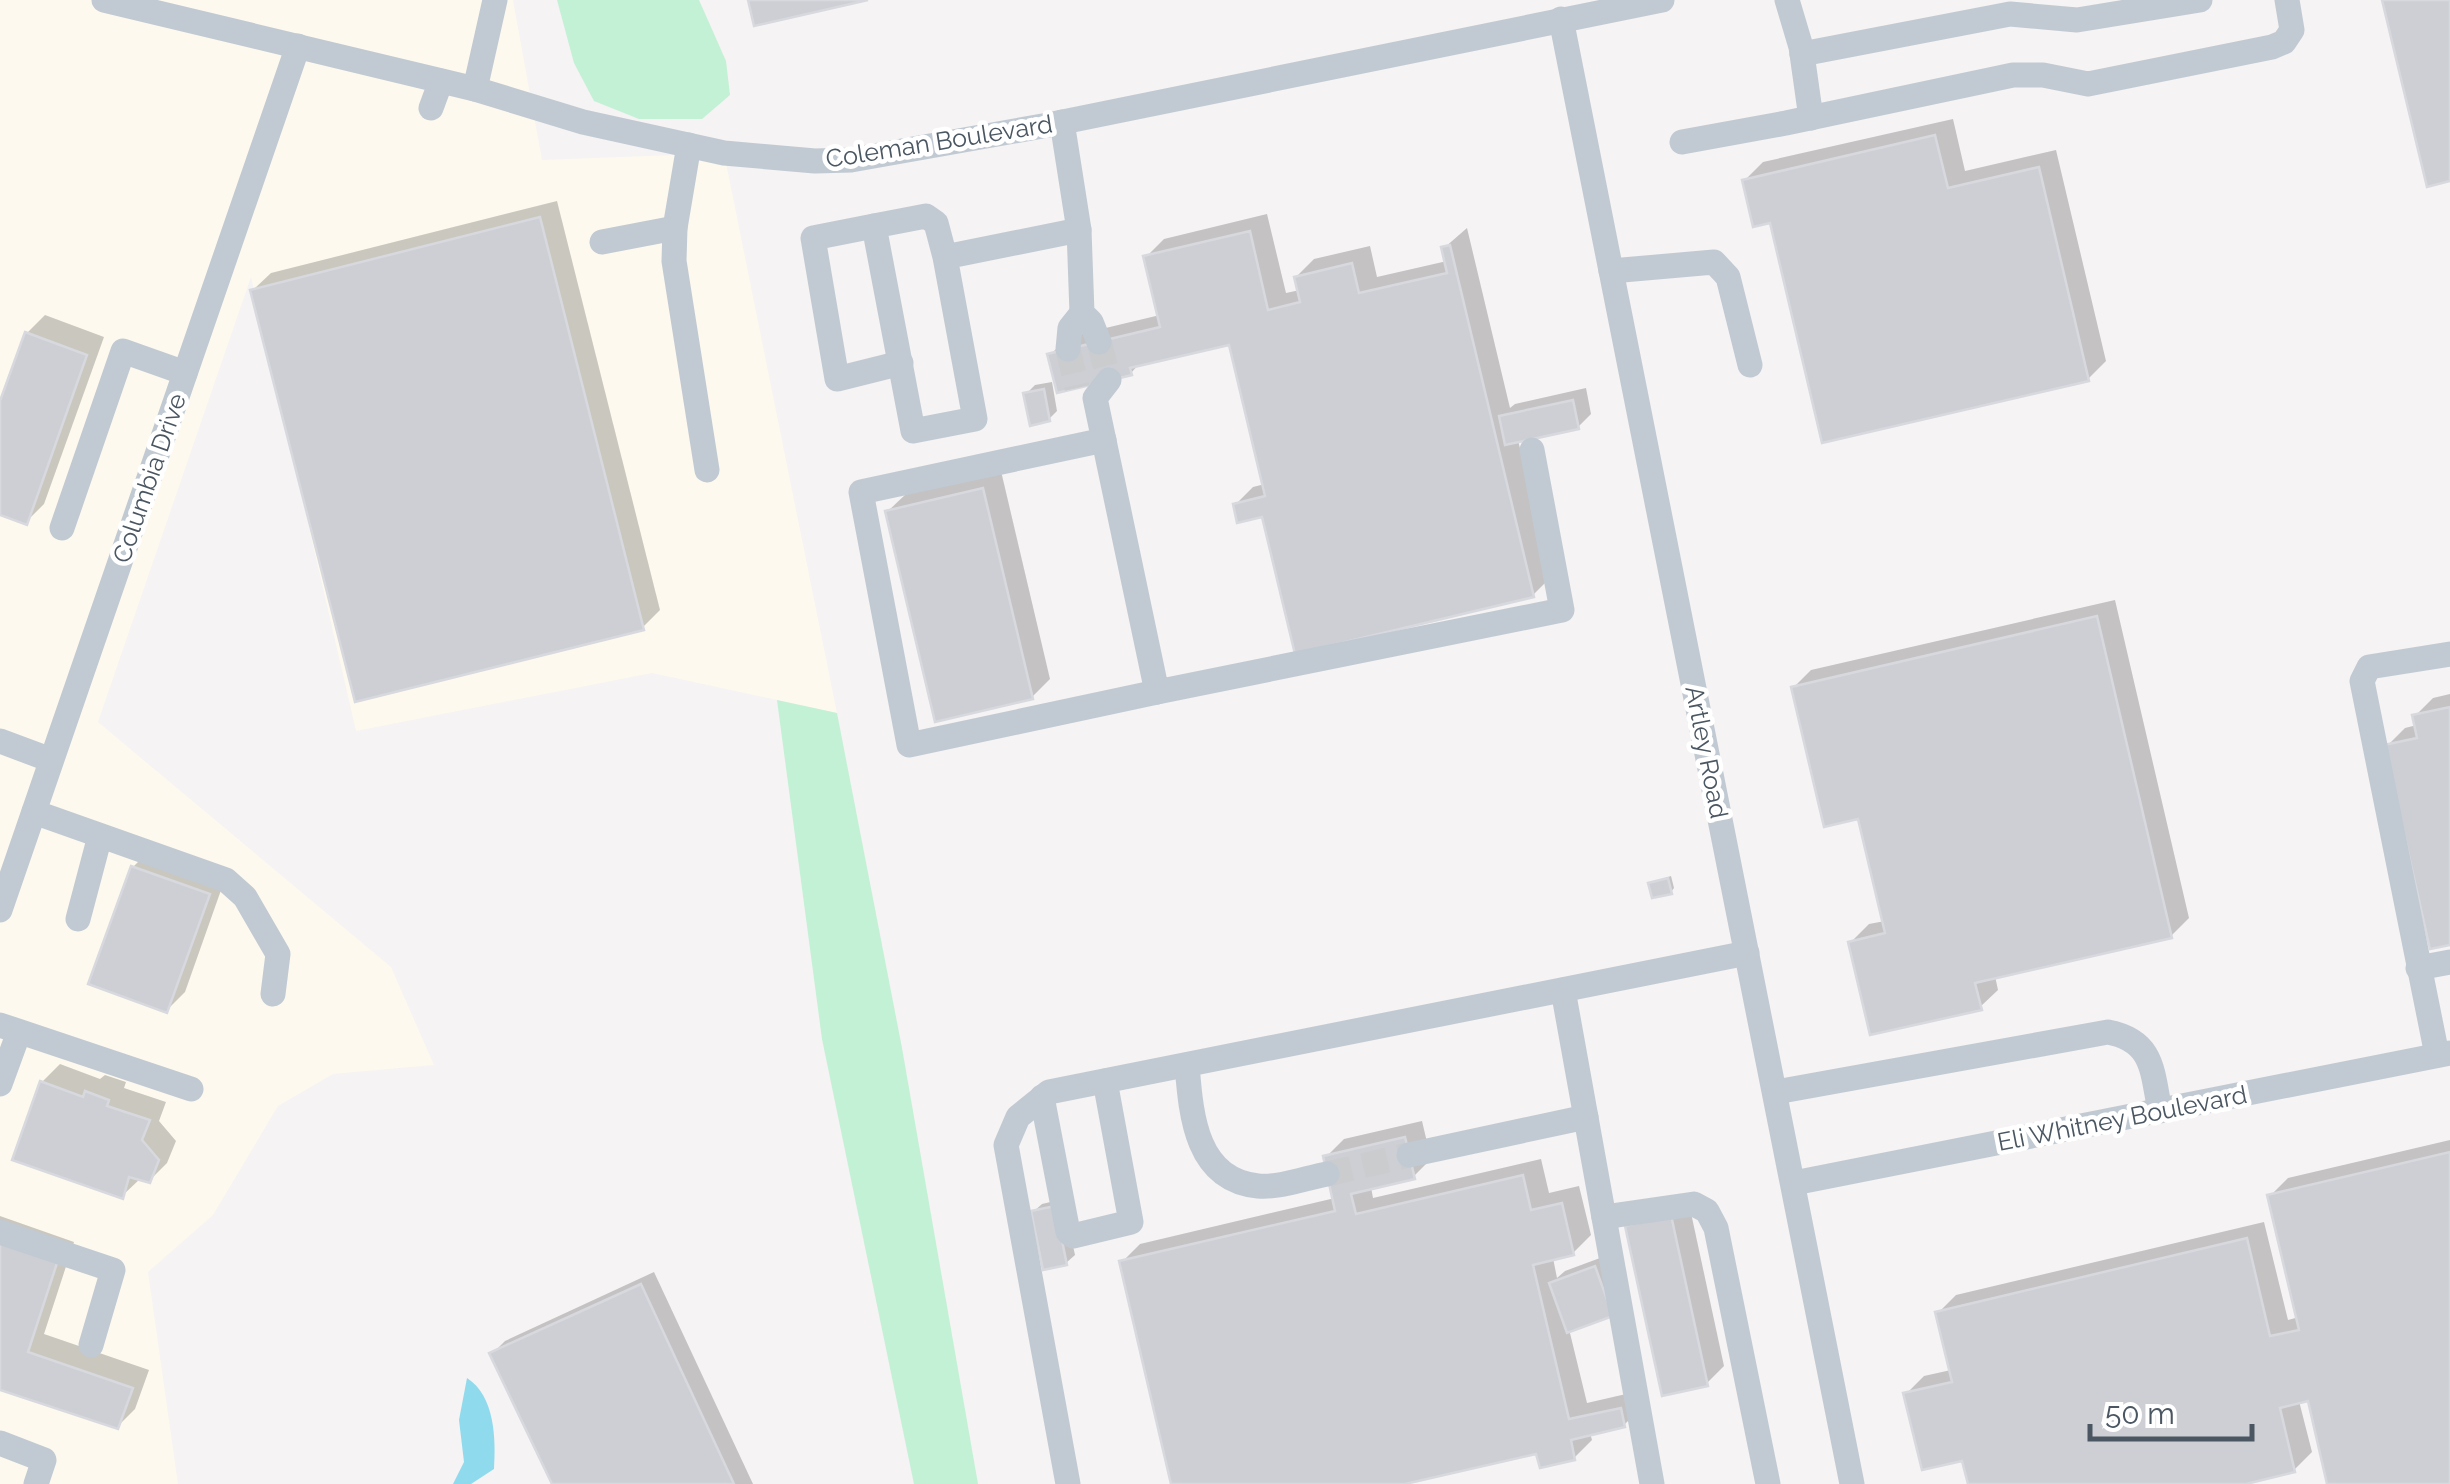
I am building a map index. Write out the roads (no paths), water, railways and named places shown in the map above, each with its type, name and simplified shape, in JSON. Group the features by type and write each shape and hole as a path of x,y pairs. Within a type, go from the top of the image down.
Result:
{"street":[{"name":"Coleman Boulevard","path":"106,0 475,89 582,122 689,145 777,158 851,160 1062,122 1662,0"},
{"path":"475,89 495,0"},
{"path":"1787,0 1802,54 1811,118"},
{"path":"1802,54 2010,14 2076,20 2200,0"},
{"path":"1682,142 2012,75 2043,75 2088,84 2272,47 2284,42 2292,30 2287,0"},
{"name":"Artley Road","path":"1560,20 1852,1484"},
{"name":"Columbia Drive","path":"0,910 298,46"},
{"path":"431,108 441,81"},
{"path":"1062,122 1080,230 1082,313 1091,322 1084,346"},
{"path":"689,145 675,228 674,260 707,470"},
{"path":"874,226 901,363 914,432 975,419 936,223 926,216 874,226 813,238 837,379 901,363"},
{"path":"602,242 675,228"},
{"path":"945,257 1080,230"},
{"path":"1611,271 1714,262 1728,277 1750,365"},
{"path":"62,528 123,351 185,373"},
{"path":"1093,388 1157,692"},
{"path":"1104,440 861,492 908,744 1562,610 1532,450"},
{"path":"2444,1054 2418,968 2362,681 2370,667 2450,654"},
{"path":"0,741 52,760"},
{"path":"34,812 226,880 245,897 278,954 272,994"},
{"path":"78,919 100,836"},
{"path":"1068,1484 1006,1145 1018,1117 1042,1097 1049,1092 1105,1080 1748,953"},
{"path":"2418,968 2450,962"},
{"path":"1563,990 1652,1484"},
{"path":"0,1084 10,1028 191,1089"},
{"path":"1776,1092 2108,1032 2128,1036 2141,1045 2150,1064 2160,1110"},
{"name":"Eli Whitney Boulevard","path":"1794,1183 2444,1054"},
{"path":"1187,1064 1192,1122 1202,1149 1214,1164 1234,1179 1260,1186 1327,1174"},
{"path":"1042,1097 1068,1232 1073,1236 1130,1222 1105,1080"},
{"path":"1409,1155 1586,1117"},
{"path":"1604,1217 1694,1204 1707,1211 1716,1228 1768,1484"},
{"path":"0,1232 113,1270 92,1345"},
{"path":"0,1443 44,1460 36,1484"}],"water":[{"path":"467,1378 488,1407 494,1432 494,1469 471,1484 453,1484 464,1462 459,1420"}],"tunnel":[{"path":"1099,342 1109,380"},
{"path":"1068,349 1077,388"},
{"path":"1327,1174 1409,1155"}]}
